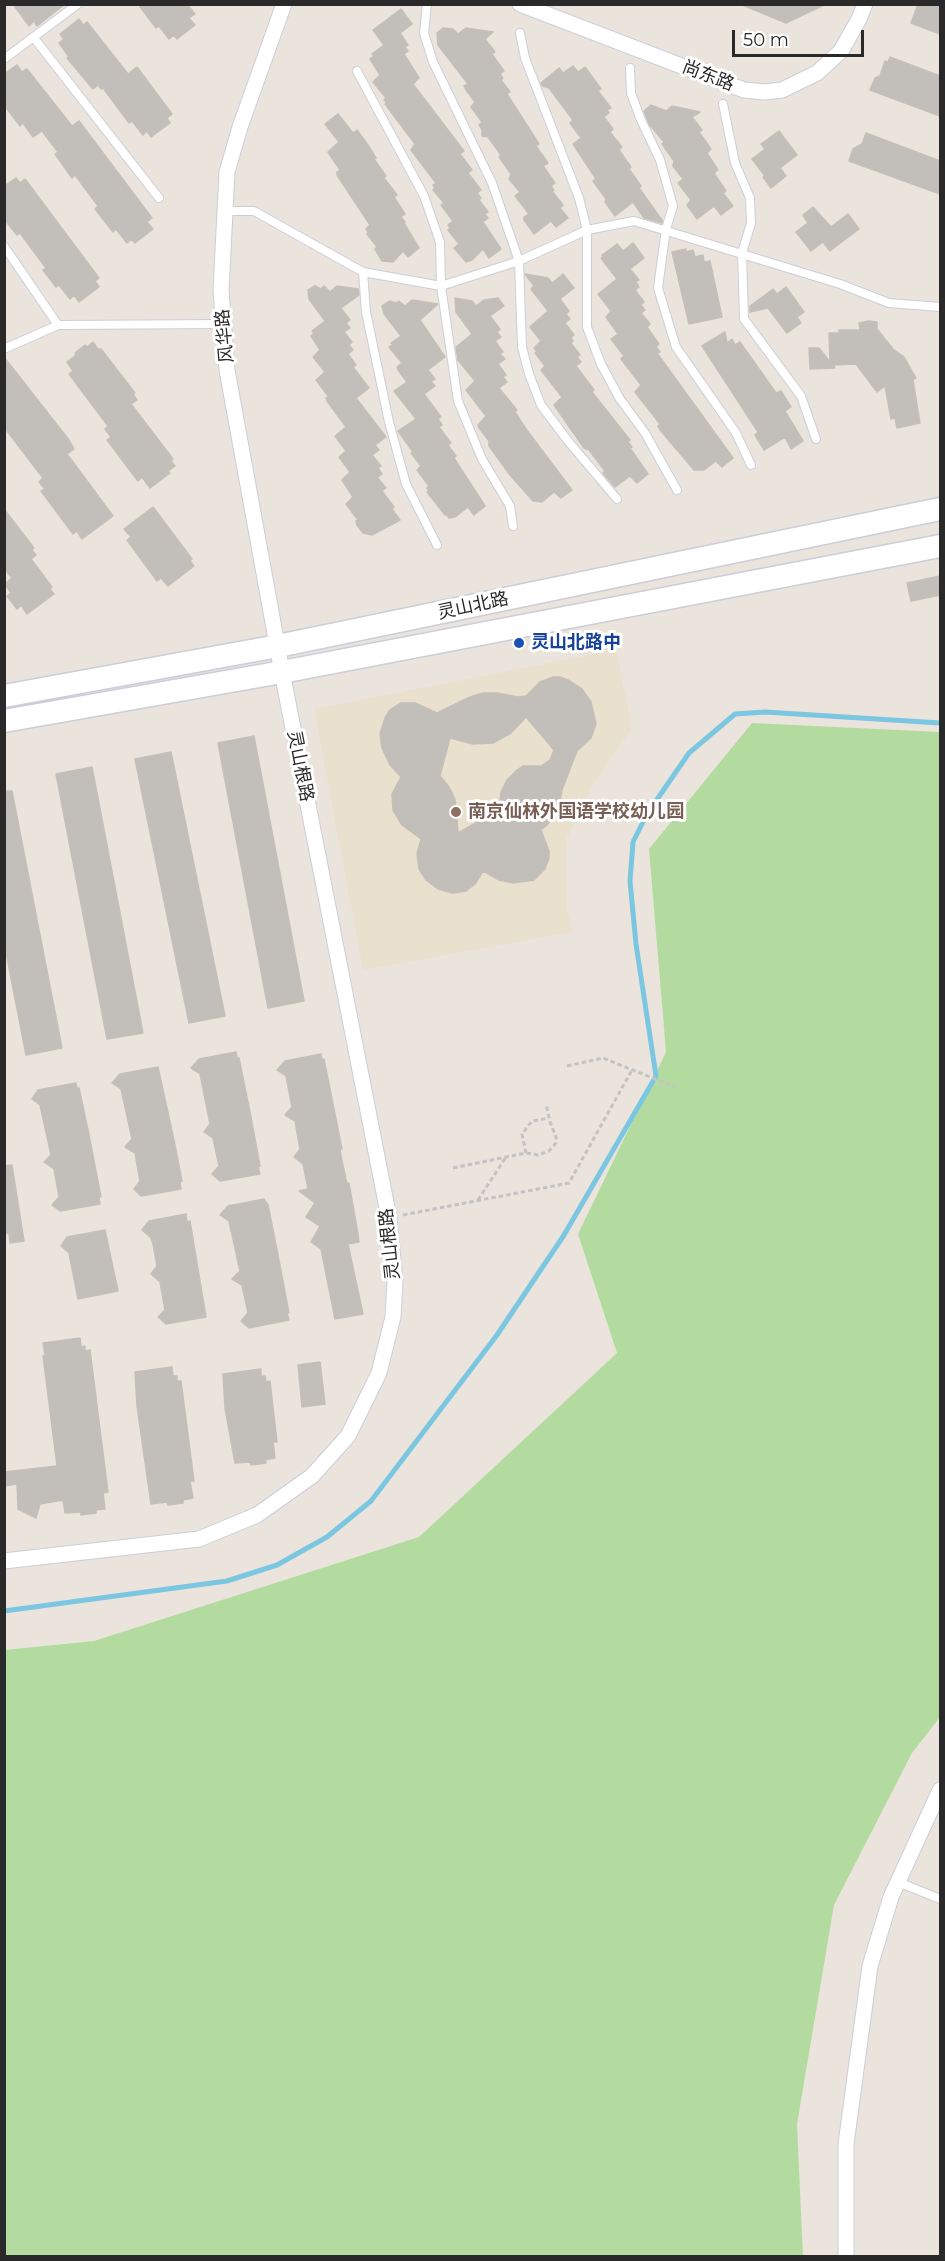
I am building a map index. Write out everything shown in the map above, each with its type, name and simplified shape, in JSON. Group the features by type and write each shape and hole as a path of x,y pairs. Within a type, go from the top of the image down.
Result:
{"main road":[{"name":"灵山北路","path":"4,696 278,646 940,509"},
{"name":"灵山北路","path":"4,721 282,672 940,546"}],"street":[{"name":"风华路","path":"282,672 227,370 221,290 227,172 240,127 284,4"},
{"name":"尚东路","path":"520,4 744,90 765,92 782,90 817,73 841,51 859,20 865,4"},
{"name":"灵山根路","path":"4,1561 199,1539 257,1515 312,1476 348,1436 379,1373 393,1317 395,1281 388,1218 282,672"},
{"path":"846,2256 846,2144 870,1966 891,1897 940,1790"}],"lane":[{"path":"4,59 78,4"},
{"path":"428,4 424,33 433,62 492,183 519,261 522,347 537,395 568,441 617,499"},
{"path":"520,33 525,58 579,198 587,230 587,327 601,364 620,399 645,433 677,489"},
{"path":"34,38 159,198"},
{"path":"630,68 631,93 660,160 673,207 666,229 658,288 676,347 736,433 751,465"},
{"path":"357,71 424,196 440,242 441,286 458,401 482,459 510,506 513,526"},
{"path":"723,104 735,163 750,198 751,223 742,253 744,319 801,396 816,438"},
{"path":"224,211 254,211 363,272 441,286 519,261 587,230 634,221 840,284 889,303 940,307"},
{"path":"4,246 58,325"},
{"path":"363,272 366,312 389,422 406,484 437,545"},
{"path":"4,349 58,325 224,324"},
{"path":"898,1882 940,1899"}],"path":[{"path":"567,1066 603,1058 675,1087"},
{"path":"388,1218 569,1183 632,1070"},
{"path":"453,1168 526,1153 544,1154 556,1143 546,1104"},
{"path":"526,1153 522,1134 531,1120 549,1118"},
{"path":"478,1200 506,1157"}],"shaded area":[{"name":"南京仙林外国语学校幼儿园","path":"616,650 632,728 594,783 566,840 567,910 572,932 363,970 314,709"}],"green space":[{"path":"752,723 940,732 940,1717 912,1753 834,1905 797,2124 803,2256 5,2256 5,1650 94,1641 419,1537 617,1353 578,1234 666,1052 649,849"}],"building":[{"path":"13,4 65,4 37,26 34,21 29,26"},
{"path":"138,4 187,4 195,14 189,18 195,25 177,39 174,35 169,39 159,26 156,28"},
{"path":"740,4 826,4 786,23"},
{"path":"918,4 940,4 940,34 911,23"},
{"path":"401,9 412,24 400,33 408,45 405,47 408,51 404,54 419,78 413,84 464,151 460,154 472,170 468,173 481,190 477,193 481,198 479,200 488,212 485,214 488,218 483,222 501,249 489,258 483,249 472,260 466,262 454,248 459,244 448,230 450,228 448,225 453,221 441,205 444,203 433,190 435,188 433,185 436,183 411,150 415,144 385,104 387,103 384,100 386,98 373,82 380,75 370,59 374,56 372,54 384,45 373,30"},
{"path":"79,19 83,25 87,22 128,74 137,67 172,114 167,118 170,123 151,137 147,131 143,135 132,121 129,123 103,88 101,89 98,85 93,89 67,58 69,57 59,43 64,39 60,34"},
{"path":"443,28 453,29 458,34 466,28 493,32 485,39 495,52 492,54 504,71 500,74 503,78 501,80 510,92 507,94 539,144 536,146 548,163 543,166 555,183 551,186 554,190 552,191 563,205 560,208 568,218 556,227 551,221 534,234 524,220 524,217 529,214 515,196 520,192 509,179 511,174 499,157 501,155 488,137 482,136 482,129 479,125 482,122 471,107 475,102 464,86 468,84 438,45 437,33"},
{"path":"890,57 940,76 940,116 870,90 875,78 880,76 885,61 888,62"},
{"path":"17,65 22,72 27,69 72,126 79,121 152,218 147,222 153,229 135,243 132,239 127,243 116,229 113,232 95,209 98,206 75,175 72,178 55,154 58,152 42,131 33,137 23,123 20,126 4,105 4,74"},
{"path":"573,66 578,72 585,67 601,89 598,91 611,108 607,110 609,113 604,117 613,129 610,132 622,147 619,150 641,186 639,188 662,223 644,218 633,202 615,216 593,181 596,179 573,144 581,138 570,123 573,120 549,88 542,86 541,83 559,68 563,73"},
{"path":"651,105 666,111 672,106 700,112 692,117 702,130 699,132 711,149 707,153 718,170 714,173 726,191 723,193 733,206 721,215 714,206 697,219 687,205 691,200 678,183 683,179 673,166 674,161 662,144 664,142 649,124 644,111"},
{"path":"338,114 353,133 357,130 368,145 376,158 374,159 386,176 384,178 397,195 394,197 405,214 401,217 419,248 408,257 403,251 393,262 382,261 375,249 377,247 367,234 366,229 370,225 337,175 340,170 328,152 339,142 325,124"},
{"path":"779,131 797,155 780,168 786,176 771,188 752,159 765,149 761,144"},
{"path":"866,133 940,161 940,194 849,161 853,149 862,144"},
{"path":"16,178 20,183 25,179 99,278 95,281 99,287 79,302 74,295 70,299 59,285 56,287 43,270 46,268 20,233 17,235 4,219 4,186"},
{"path":"813,207 831,227 848,214 859,229 830,251 823,242 811,251 796,232 808,223 803,215"},
{"path":"633,243 644,258 630,269 639,280 636,282 639,287 635,290 644,302 641,305 645,310 641,313 650,324 647,327 659,344 656,347 660,352 657,353 733,458 722,467 716,461 704,470 694,470 660,430 658,426 660,424 635,392 641,385 621,359 624,356 611,339 618,334 606,317 611,311 598,294 617,279 601,258 617,244 623,251"},
{"path":"686,249 686,252 693,250 695,257 703,255 704,262 710,261 722,317 689,324 672,252"},
{"path":"525,274 548,278 552,283 563,274 574,288 560,299 569,311 566,314 570,319 565,323 574,335 571,343 580,355 577,357 581,362 576,366 594,390 592,392 630,440 628,442 632,447 630,448 648,474 637,483 630,476 615,487 554,405 562,397 541,370 545,366 534,348 541,341 530,327 548,311 531,289 534,286"},
{"path":"315,286 321,289 324,286 330,292 337,286 358,289 359,295 341,308 350,320 346,323 350,328 344,332 352,342 349,345 353,350 348,354 356,365 353,367 369,388 356,398 386,437 375,445 379,450 372,455 381,466 378,468 382,474 377,477 386,488 382,491 400,520 372,535 363,533 357,525 358,520 346,504 353,497 342,480 350,472 339,457 346,451 335,436 346,427 327,401 326,398 329,397 316,380 325,372 313,357 320,350 311,336 314,333 312,331 325,321 309,299 308,290"},
{"path":"786,287 804,312 797,317 801,323 787,333 768,308 750,312 750,306 773,289 777,294"},
{"path":"455,298 472,301 476,306 484,300 498,298 504,306 490,316 500,329 497,332 501,337 495,341 503,352 500,354 505,359 498,364 506,375 503,377 507,382 499,388 517,410 515,412 526,429 572,490 561,498 554,492 542,502 533,501 510,475 479,428 478,425 486,416 466,390 475,381 458,360 456,347 472,334 456,312"},
{"path":"412,300 438,304 420,320 445,357 428,370 435,379 431,381 435,386 424,394 441,417 438,419 442,425 439,427 451,443 448,445 456,456 454,458 485,506 474,515 468,507 455,517 449,518 445,515 427,492 429,486 417,470 421,466 398,431 416,419 394,391 407,382 397,367 402,363 389,347 401,336 384,314 382,306 390,301 396,303 399,301 405,306"},
{"path":"877,322 877,329 893,349 904,357 916,378 913,380 920,423 897,428 895,418 891,419 885,386 877,392 856,364 810,369 809,348 819,348 830,362 829,333 839,333 839,330 860,330 859,323"},
{"path":"725,332 727,343 732,339 735,345 740,342 776,393 781,391 791,407 785,411 803,441 791,449 785,437 764,450 755,435 758,432 702,346"},
{"path":"93,342 135,393 133,394 137,400 131,404 173,459 171,461 175,466 168,471 170,473 150,488 142,477 138,481 107,440 111,437 105,429 108,426 69,374 73,371 67,362 85,345 87,347"},
{"path":"4,357 69,440 74,449 67,454 113,516 82,539 77,531 73,534 41,491 45,489 39,482 43,478 4,427"},
{"path":"153,507 192,559 190,561 194,566 168,586 161,578 157,581 127,540 131,537 124,529"},
{"path":"4,509 34,548 32,550 36,555 31,559 52,587 50,589 54,594 27,614 21,605 17,609 7,596 11,593 5,584 12,578 4,568"},
{"path":"940,576 940,595 911,601 907,583"},
{"path":"560,677 582,689 591,702 596,724 591,738 577,751 562,790 558,809 541,830 549,851 545,869 534,880 513,883 499,880 483,871 475,884 466,891 453,893 438,889 426,880 419,869 417,854 421,839 402,825 393,810 392,794 401,777 390,765 382,748 380,734 385,718 390,710 401,703 415,703 437,713 483,693 526,696 540,682","holes":["526,717 554,750 550,760 541,766 523,766 507,780 501,792 499,810 458,833 455,799 440,776 450,738 473,744 493,743 511,733"]},
{"path":"254,736 304,1001 268,1008 218,743"},
{"path":"171,752 225,1016 189,1023 135,759"},
{"path":"92,767 143,1033 107,1039 56,774"},
{"path":"4,791 12,791 62,1048 26,1055 4,942"},
{"path":"236,1052 250,1112 260,1174 220,1181 212,1174 219,1166 213,1138 204,1132 210,1124 200,1074 191,1068 199,1059"},
{"path":"321,1054 322,1060 324,1059 342,1149 340,1149 341,1156 347,1184 349,1183 358,1234 359,1242 348,1244 363,1314 335,1319 321,1249 311,1242 320,1226 306,1217 315,1203 299,1191 308,1189 303,1164 294,1157 300,1149 295,1121 285,1115 292,1107 286,1076 277,1070 285,1061"},
{"path":"158,1067 182,1181 180,1182 181,1189 141,1196 134,1189 140,1181 135,1153 125,1147 132,1139 121,1089 112,1083 120,1074"},
{"path":"76,1083 77,1089 79,1088 101,1197 99,1197 100,1204 60,1211 52,1205 59,1197 54,1169 44,1162 51,1155 40,1105 32,1099 38,1090"},
{"path":"12,1165 24,1241 10,1243 9,1233 4,1234 4,1166"},
{"path":"264,1199 268,1205 289,1320 249,1328 241,1321 248,1313 242,1285 232,1279 240,1271 229,1221 220,1215 228,1206"},
{"path":"186,1214 187,1222 190,1221 206,1317 166,1324 158,1317 165,1310 160,1282 151,1274 157,1266 153,1244 151,1238 142,1230 149,1221"},
{"path":"105,1230 118,1291 78,1299 69,1253 61,1246 67,1237"},
{"path":"80,1338 81,1347 85,1346 85,1351 90,1350 108,1492 103,1493 105,1509 81,1515 81,1512 65,1513 63,1500 40,1504 36,1518 18,1509 17,1484 4,1486 4,1472 57,1466 43,1343"},
{"path":"320,1362 325,1404 302,1407 298,1365"},
{"path":"172,1367 173,1376 177,1376 177,1381 181,1381 194,1481 190,1481 193,1498 183,1500 183,1503 151,1504 137,1406 135,1372"},
{"path":"261,1369 261,1376 265,1376 266,1382 270,1381 277,1442 273,1442 275,1458 265,1460 266,1463 251,1465 250,1462 235,1463 225,1408 223,1374"}],"waterway":[{"path":"4,1611 227,1581 277,1565 327,1537 371,1501 497,1335 564,1235 656,1076 636,944 630,881 633,842 647,814 689,753 735,714 765,712 940,723"}],"place":[{"name":"灵山北路中","path":"519,643"},
{"name":"南京仙林外国语学校幼儿园","path":"456,812"}]}
